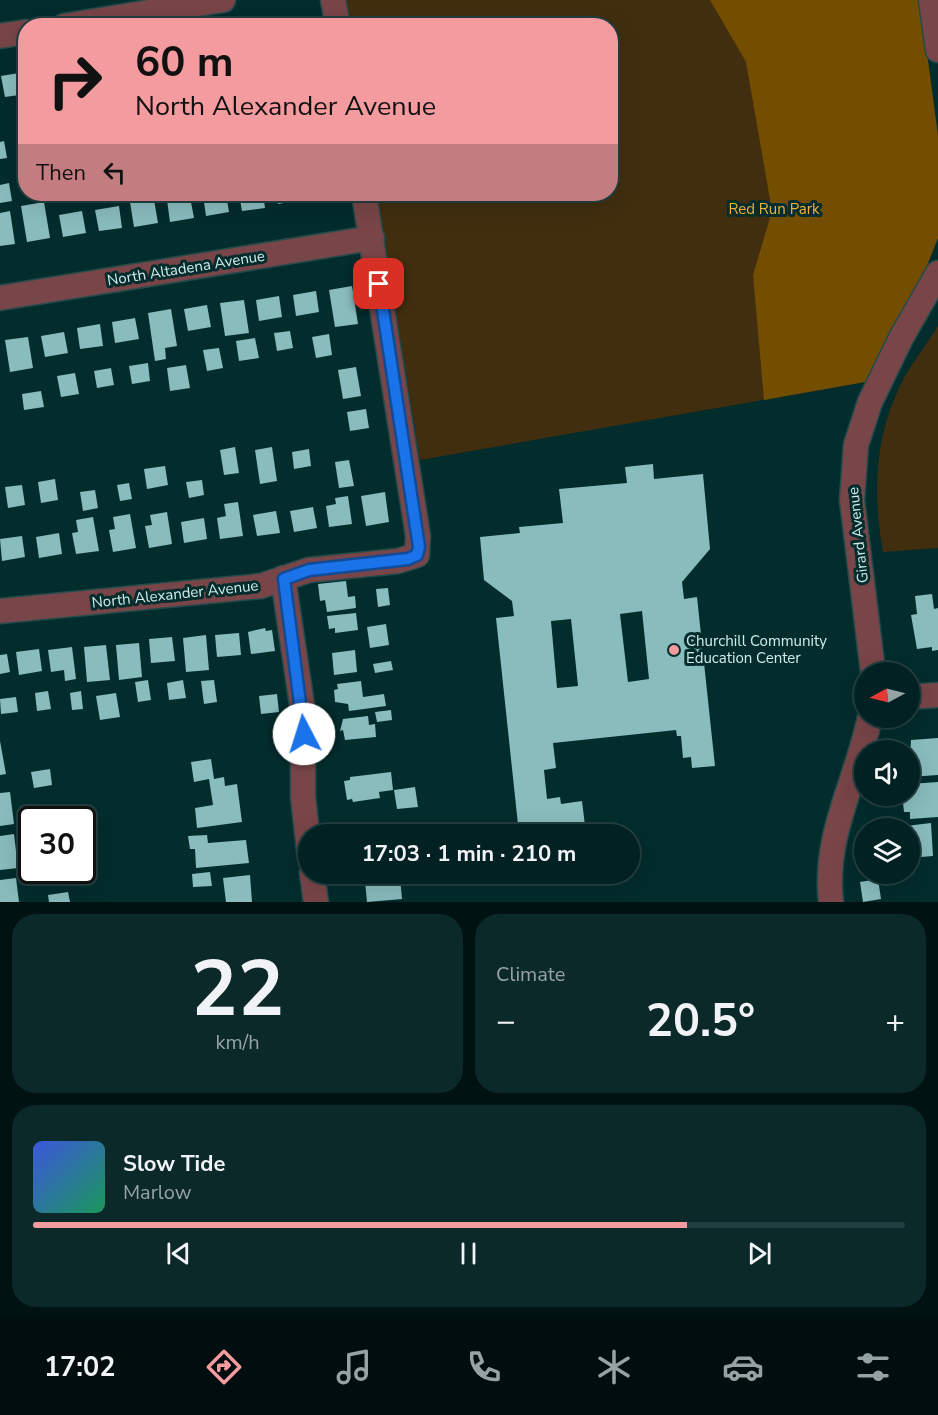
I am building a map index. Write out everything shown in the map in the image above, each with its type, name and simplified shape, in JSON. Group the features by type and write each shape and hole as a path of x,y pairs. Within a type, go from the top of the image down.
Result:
{"street":[{"path":"113,18 223,0"},
{"path":"333,0 336,18"},
{"path":"931,0 938,50"},
{"path":"0,36 18,33"},
{"path":"365,201 372,238"},
{"name":"North Altadena Avenue","path":"0,298 372,238"},
{"name":"North Alexander Avenue","path":"0,611 261,586 309,570 398,561 417,555 418,536 372,238"},
{"name":"Girard Avenue","path":"872,662 852,500 856,445 870,402 901,338 938,273"},
{"path":"284,579 303,712 303,797 306,824"},
{"path":"920,696 938,695"},
{"path":"831,902 830,857 837,823 867,728"},
{"path":"314,884 316,902"}],"green space":[{"name":"Red Run Park","path":"346,0 920,0 938,136 938,238 865,382 420,460 378,201 618,201 618,18 349,18"},
{"path":"710,0 920,0 938,136 938,238 917,291 865,382 764,400 753,275 772,211 746,62"},
{"path":"938,326 938,548 883,552 877,488 885,425 905,376"}],"building":[{"path":"18,73 18,95 5,97 1,76"},
{"path":"4,141 7,158 0,159 0,142"},
{"path":"9,183 12,201 0,203 0,185"},
{"path":"130,201 154,201 158,223 134,227"},
{"path":"167,201 191,201 194,218 170,222"},
{"path":"204,201 227,201 229,212 206,216"},
{"path":"240,201 264,201 265,208 242,211"},
{"path":"277,201 295,201 278,204"},
{"path":"44,202 50,238 27,242 21,206"},
{"path":"119,206 122,228 99,231 95,210"},
{"path":"10,211 15,244 0,246 0,213"},
{"path":"82,211 86,233 63,237 59,215"},
{"path":"352,286 358,324 335,327 329,290"},
{"path":"316,291 319,312 296,316 293,295"},
{"path":"279,296 282,317 259,321 256,300"},
{"path":"244,300 249,333 225,336 220,303"},
{"path":"207,305 211,327 188,331 184,309"},
{"path":"171,309 177,346 165,348 166,359 155,361 148,313"},
{"path":"135,318 139,339 115,343 112,322"},
{"path":"100,324 103,346 80,349 77,328"},
{"path":"290,331 293,348 277,351 274,333"},
{"path":"64,332 68,353 45,357 41,336"},
{"path":"329,334 332,355 316,358 312,337"},
{"path":"28,337 33,368 10,372 5,340"},
{"path":"255,338 259,358 239,361 236,341"},
{"path":"219,348 223,368 207,371 203,350"},
{"path":"148,363 150,381 132,384 129,366"},
{"path":"186,365 190,388 170,391 167,368"},
{"path":"356,367 361,396 343,399 338,370"},
{"path":"111,368 114,385 97,388 94,371"},
{"path":"75,373 79,394 61,397 57,376"},
{"path":"41,391 44,407 24,410 22,394"},
{"path":"366,409 369,428 350,431 347,412"},
{"path":"235,447 239,473 224,475 220,450"},
{"path":"272,447 277,481 260,484 255,450"},
{"path":"309,449 311,466 294,469 292,452"},
{"path":"349,460 354,486 339,488 335,462"},
{"name":"Churchill Community Education Center","path":"653,464 654,479 703,474 710,549 682,582 684,599 697,597 715,766 692,768 691,757 683,758 681,736 677,736 676,730 553,743 556,768 544,770 547,799 560,797 561,804 582,801 585,824 518,824 496,618 514,616 512,601 484,580 480,537 520,533 519,527 563,523 559,489 627,483 625,467","holes":["642,611 649,679 628,682 620,614","571,619 578,686 557,688 551,621"]},
{"path":"165,466 168,485 147,489 144,469"},
{"path":"55,479 58,500 41,503 38,482"},
{"path":"202,480 204,495 189,498 186,482"},
{"path":"129,483 132,499 120,501 117,485"},
{"path":"22,485 25,505 8,508 5,487"},
{"path":"95,490 98,508 83,511 80,492"},
{"path":"385,492 389,522 366,526 361,496"},
{"path":"348,496 352,524 329,527 326,506 336,504 335,498"},
{"path":"238,502 243,536 220,539 217,518 226,516 224,504"},
{"path":"313,507 317,528 294,532 290,511"},
{"path":"276,511 280,533 257,536 253,515"},
{"path":"167,512 172,544 149,548 145,526 152,525 150,515"},
{"path":"130,514 136,548 113,552 109,530 115,529 113,517"},
{"path":"93,517 99,551 76,554 72,533 78,532 76,520"},
{"path":"204,518 207,539 184,543 181,522"},
{"path":"59,533 62,554 39,558 36,537"},
{"path":"22,536 25,557 2,561 0,539"},
{"path":"346,581 348,597 355,596 356,608 327,612 325,600 320,601 318,584"},
{"path":"388,588 390,605 378,607 376,589"},
{"path":"932,594 934,609 938,608 938,650 932,651 932,647 917,649 911,615 917,614 915,596"},
{"path":"356,613 358,630 335,633 335,628 329,629 327,616"},
{"path":"386,624 389,645 370,648 367,627"},
{"path":"265,628 266,631 272,630 275,651 251,654 248,632"},
{"path":"239,633 241,655 217,657 215,635"},
{"path":"206,635 209,670 186,672 183,638"},
{"path":"172,637 175,661 151,663 149,639"},
{"path":"139,643 142,677 119,680 116,645"},
{"path":"106,645 110,680 87,682 84,647"},
{"path":"72,647 76,679 65,681 64,670 51,672 48,650"},
{"path":"39,649 42,671 19,675 16,652"},
{"path":"355,650 357,672 334,675 332,653"},
{"path":"7,654 10,672 0,674 0,655"},
{"path":"391,661 393,670 375,673 373,664"},
{"path":"148,680 151,700 138,702 135,682"},
{"path":"183,680 186,698 169,700 167,683"},
{"path":"214,680 217,702 204,704 201,681"},
{"path":"361,681 363,697 384,694 386,706 349,711 348,704 335,702 334,690 338,689 337,684"},
{"path":"48,691 51,709 37,711 35,693"},
{"path":"81,691 83,709 72,710 70,693"},
{"path":"116,693 120,717 100,720 96,696"},
{"path":"277,694 279,712 261,714 259,696"},
{"path":"16,697 18,712 1,714 0,699"},
{"path":"391,710 392,720 377,722 375,712"},
{"path":"368,716 369,725 375,724 376,737 345,740 343,730 340,731 343,719"},
{"path":"938,738 938,775 920,776 920,740 911,740"},
{"path":"0,741 6,774 0,775"},
{"path":"211,759 214,779 224,777 225,786 237,784 242,822 197,828 195,808 213,805 209,779 194,782 191,762"},
{"path":"50,769 52,785 34,788 31,772"},
{"path":"391,772 393,790 379,792 380,798 353,802 352,799 347,800 344,781 350,780 350,777"},
{"path":"938,782 938,817 910,818 910,812 904,812 903,806 920,806 920,783"},
{"path":"415,787 418,807 397,809 394,790"},
{"path":"10,792 14,824 0,826 0,793"},
{"path":"931,823 933,856 920,857 920,824"},
{"path":"14,834 18,868 0,870 0,836"},
{"path":"207,835 208,843 246,840 249,863 196,868 195,849 190,849 188,836"},
{"path":"210,872 212,886 193,887 192,874"},
{"path":"250,875 252,902 226,902 223,878"},
{"path":"16,878 19,902 0,902 0,880"},
{"path":"365,884 401,884 402,899 367,902"},
{"path":"860,884 879,884 881,899 863,902"},
{"path":"68,892 70,902 49,902 48,895"}],"place":[{"name":"Churchill Community Education Center","path":"674,650"}],"route":[{"path":"304,734 303,712 284,579 309,570 408,559 417,555 419,547 379,284"}]}
